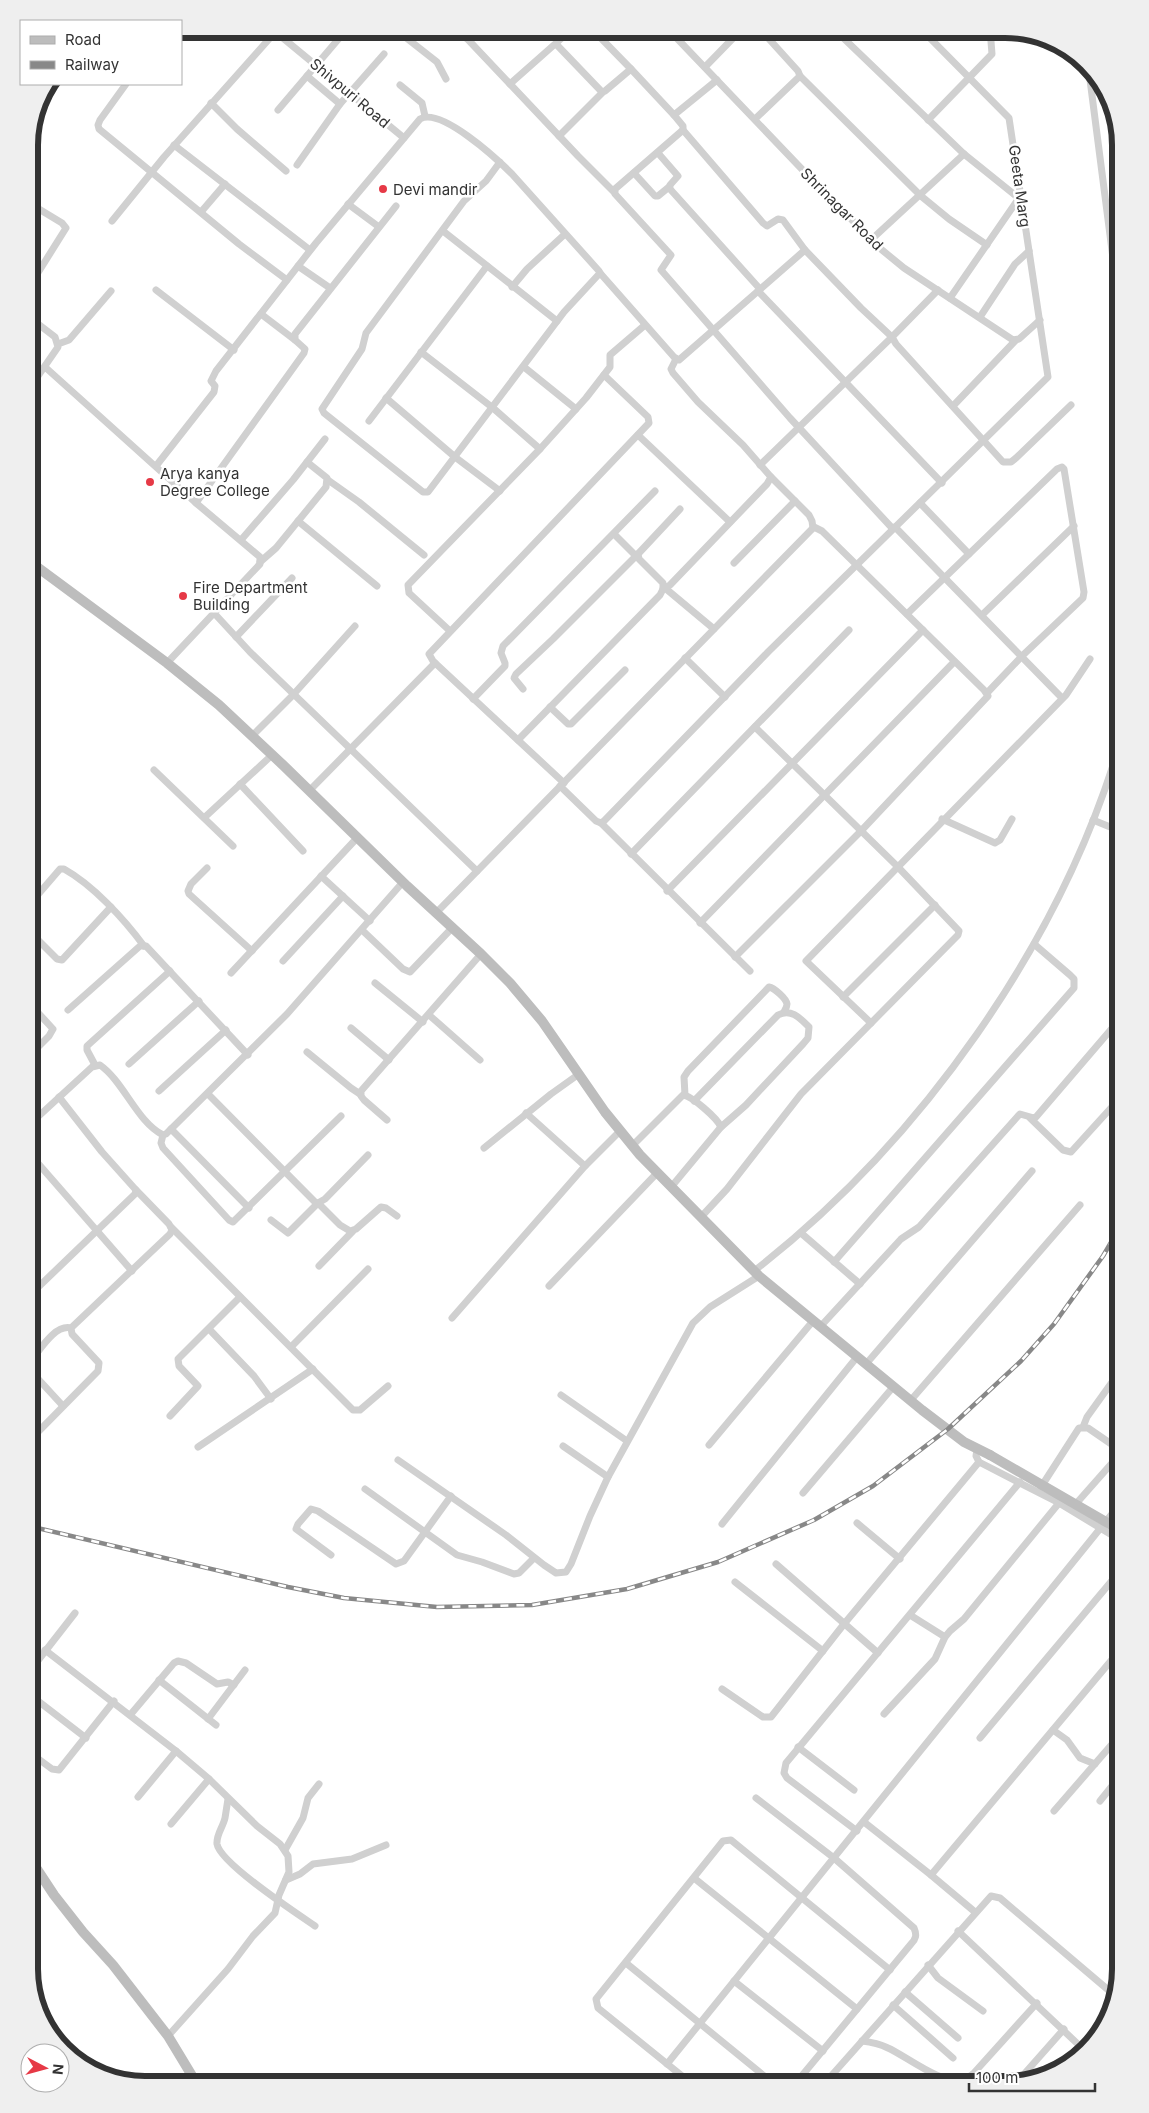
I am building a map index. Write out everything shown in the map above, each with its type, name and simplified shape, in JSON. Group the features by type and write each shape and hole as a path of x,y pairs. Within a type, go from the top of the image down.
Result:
{"main road":[{"path":"38,568 167,663 219,705 310,790 403,882 482,954 510,983 542,1021 632,1146 757,1274 964,1442 1112,1525"},
{"path":"38,1871 83,1932 112,1965 168,2036 191,2075"}],"street":[{"path":"112,221 174,145 268,38"},
{"name":"Shivpuri Road","path":"284,38 404,138"},
{"path":"278,110 339,38"},
{"path":"406,38 437,62 446,79"},
{"path":"466,38 614,192 670,254 671,258 661,270 713,332 798,427 894,528 1062,698"},
{"path":"510,84 562,38"},
{"path":"601,38 674,115 683,126 683,130 762,223 767,226 778,219 783,220 806,250 861,308 892,337 1003,462 1011,462 1071,404"},
{"name":"Shrinagar Road","path":"677,38 818,186 893,259 1004,334 1016,340"},
{"path":"705,67 733,38"},
{"path":"768,38 800,76 921,196 987,245"},
{"path":"843,38 964,154 1020,199 950,298"},
{"name":"Geeta Marg","path":"930,38 1009,118 1048,377 984,441"},
{"path":"928,120 992,54 991,38"},
{"path":"556,44 603,92"},
{"path":"297,165 340,104 384,54"},
{"path":"559,136 603,92 631,70"},
{"path":"307,76 340,104"},
{"path":"755,119 800,76"},
{"path":"674,115 717,80"},
{"path":"1090,82 1112,250"},
{"path":"125,85 98,125 102,132 239,244 287,280"},
{"path":"400,85 422,103 425,116"},
{"path":"211,103 237,129 286,170"},
{"path":"156,466 214,392 215,386 212,378 310,250 420,119 425,116 452,126 485,148 500,162 676,359 682,359 806,250"},
{"path":"614,192 683,130"},
{"path":"174,145 310,250"},
{"path":"634,173 655,196 658,196 669,187 678,176 658,153"},
{"path":"872,239 921,196 964,154"},
{"path":"500,162 486,180 464,201 366,333 362,349 322,409 324,413 424,492 430,490 557,321 572,302 600,273"},
{"path":"201,212 225,184"},
{"path":"669,187 759,290 942,482"},
{"path":"348,204 379,227"},
{"path":"295,340 295,334 396,206"},
{"path":"38,209 66,228 38,273"},
{"path":"442,231 557,321"},
{"path":"512,287 528,268 566,234"},
{"path":"980,318 1015,264 1029,250"},
{"path":"298,266 330,288"},
{"path":"369,421 487,266"},
{"path":"156,290 234,350"},
{"path":"760,465 938,290"},
{"path":"58,344 69,340 111,292"},
{"path":"196,503 304,353 305,350 295,340 261,314"},
{"path":"953,406 1016,340 1040,320"},
{"path":"38,324 55,336 58,344 56,352 38,377"},
{"path":"450,631 409,593 408,585 540,449 604,375 611,365 610,356 645,325"},
{"path":"421,352 493,408 540,449"},
{"path":"676,359 671,369 673,373 795,501 812,521 813,528"},
{"path":"45,367 196,503 258,554 260,562"},
{"path":"524,367 576,409"},
{"path":"604,375 648,417 649,423 429,654 750,971"},
{"path":"386,398 455,457 500,492"},
{"path":"638,435 730,522"},
{"path":"241,540 325,439"},
{"path":"601,823 855,565 984,441"},
{"path":"307,462 424,554"},
{"path":"735,957 861,831 986,699 987,693 1022,656 1083,598 1084,592 1064,469 1059,468 907,614"},
{"path":"518,740 767,484 771,477"},
{"path":"167,663 260,562 268,557 326,487 328,480"},
{"path":"473,699 505,666 501,653 503,646 656,491"},
{"path":"734,563 795,501"},
{"path":"920,503 969,554"},
{"path":"523,689 514,678 516,674 637,555 680,509"},
{"path":"298,521 377,586"},
{"path":"982,615 1074,526"},
{"path":"813,528 818,528 987,693"},
{"path":"438,912 813,528"},
{"path":"614,534 663,583 664,589 714,629"},
{"path":"236,637 292,578"},
{"path":"214,614 293,694 477,871"},
{"path":"252,736 355,626"},
{"path":"631,854 849,630"},
{"path":"667,891 923,630"},
{"path":"685,658 725,697"},
{"path":"871,1023 806,961 942,819 1062,698 1090,659"},
{"path":"700,923 954,662"},
{"path":"310,790 436,663"},
{"path":"550,706 568,724 571,724 626,670"},
{"path":"701,1217 727,1189 801,1094 958,935 958,928 755,727"},
{"path":"205,817 272,754"},
{"path":"398,1460 506,1535 556,1573 561,1574 568,1570 608,1477 678,1348 697,1318 757,1274 859,1175 927,1100 959,1058 1034,944 1056,902 1093,820 1112,766"},
{"path":"154,770 233,846"},
{"path":"240,784 303,851"},
{"path":"942,819 997,843 1012,819"},
{"path":"1093,820 1112,828"},
{"path":"231,973 357,838"},
{"path":"207,868 189,888 189,894 252,951"},
{"path":"38,895 60,870 64,869 111,907 144,946 170,970 248,1054"},
{"path":"321,876 370,922"},
{"path":"341,1116 235,1222 229,1220 161,1144 163,1135 208,1094 287,1014 370,922 403,882"},
{"path":"283,961 343,896"},
{"path":"843,998 935,905"},
{"path":"38,940 57,959 62,960 111,907"},
{"path":"362,930 403,969 410,972 453,927"},
{"path":"834,1262 1074,988 1074,980 1070,975 1034,944"},
{"path":"68,1010 110,972 144,946"},
{"path":"360,1094 482,954"},
{"path":"95,1065 87,1050 87,1046 170,970"},
{"path":"375,984 423,1022"},
{"path":"685,1095 684,1077 688,1071 769,988 774,989 786,1002 787,1006 784,1012 778,1015 694,1101"},
{"path":"129,1064 199,1001"},
{"path":"38,1012 53,1028 49,1036 38,1047"},
{"path":"672,1186 721,1126 746,1105 808,1038 809,1027 794,1014 784,1012"},
{"path":"429,1015 480,1060"},
{"path":"1030,1118 1036,1117 1112,1027"},
{"path":"351,1028 389,1060"},
{"path":"159,1091 226,1030"},
{"path":"308,1052 360,1094 364,1100 387,1120"},
{"path":"38,1117 95,1065 103,1066 146,1119 163,1135"},
{"path":"484,1148 526,1113 579,1074"},
{"path":"208,1094 312,1200 318,1203 346,1230 353,1231"},
{"path":"685,1095 718,1121 721,1126"},
{"path":"632,1146 679,1098 685,1095"},
{"path":"60,1097 106,1157 136,1190 240,1297 356,1411 360,1410 388,1386"},
{"path":"710,1445 817,1324 860,1284 901,1239 919,1227 1020,1114 1030,1118 1063,1150 1071,1152 1112,1107"},
{"path":"526,1113 585,1166"},
{"path":"171,1129 249,1208"},
{"path":"452,1318 585,1166 620,1131"},
{"path":"271,1220 288,1233 318,1203 325,1199 368,1154"},
{"path":"38,1163 132,1271"},
{"path":"722,1524 861,1360 1032,1170"},
{"path":"549,1286 657,1173"},
{"path":"38,1287 96,1229 122,1207 136,1190"},
{"path":"911,1400 1080,1204"},
{"path":"319,1266 353,1231 381,1207 386,1208 397,1216"},
{"path":"38,1352 58,1329 70,1328 132,1271 170,1234 171,1227"},
{"path":"801,1232 860,1284"},
{"path":"291,1346 368,1269"},
{"path":"170,1416 198,1386 179,1366 178,1359 240,1297"},
{"path":"38,1432 100,1367 99,1363 72,1334 70,1328"},
{"path":"208,1329 254,1376 271,1399"},
{"path":"198,1447 313,1370"},
{"path":"38,1379 64,1406"},
{"path":"1083,1427 1087,1417 1112,1382"},
{"path":"803,1494 894,1386"},
{"path":"561,1395 627,1441"},
{"path":"1038,1492 1075,1431 1083,1427 1088,1428 1112,1444"},
{"path":"563,1446 608,1477"},
{"path":"977,1448 976,1456 979,1462 1059,1503 1112,1535"},
{"path":"722,1689 763,1717 771,1717 844,1624 979,1462"},
{"path":"1071,1510 1112,1463"},
{"path":"856,1831 787,1778 784,1773 786,1763 1020,1482"},
{"path":"365,1489 457,1554 514,1574 519,1572 534,1558"},
{"path":"331,1555 296,1529 311,1509 318,1511 396,1564 404,1561 451,1496"},
{"path":"884,1714 935,1659 945,1637 964,1619 1059,1503"},
{"path":"667,2064 1112,1515"},
{"path":"857,1523 900,1559"},
{"path":"776,1564 878,1653"},
{"path":"980,1738 1112,1581"},
{"path":"735,1582 823,1651"},
{"path":"38,1660 74,1613"},
{"path":"910,1615 945,1637"},
{"path":"45,1650 131,1714 209,1779 228,1799 285,1850 290,1864 275,1913 253,1936 228,1969 168,2036"},
{"path":"931,1875 1112,1660"},
{"path":"131,1714 174,1662 186,1663 217,1684 228,1682 234,1685"},
{"path":"208,1719 245,1670"},
{"path":"159,1680 216,1725"},
{"path":"38,1701 86,1738"},
{"path":"38,1759 52,1769 59,1770 114,1701"},
{"path":"1053,1730 1067,1740 1080,1758 1095,1764"},
{"path":"1054,1811 1112,1744"},
{"path":"798,1747 854,1790"},
{"path":"138,1797 176,1751"},
{"path":"171,1824 209,1779"},
{"path":"285,1850 304,1818 308,1798 319,1784"},
{"path":"1100,1801 1112,1786"},
{"path":"756,1798 834,1858 914,1928 916,1933 915,1940 802,2076"},
{"path":"228,1799 224,1819 217,1836 218,1848 252,1880 315,1926"},
{"path":"864,1822 975,1912"},
{"path":"682,2076 598,2008 596,1999 723,1841 731,1840 890,1970"},
{"path":"286,1880 300,1874 313,1864 352,1859 386,1845"},
{"path":"694,1878 857,2009"},
{"path":"831,2076 991,1896 1000,1898 1109,1991"},
{"path":"958,1931 1037,2003 1079,2045"},
{"path":"626,1962 764,2076"},
{"path":"928,1965 938,1978 983,2011"},
{"path":"734,1981 823,2051"},
{"path":"905,1992 958,2038"},
{"path":"969,2076 1037,2003"},
{"path":"893,2005 953,2058"},
{"path":"1025,2073 1064,2030"},
{"path":"862,2041 890,2049 921,2067 942,2076"}],"railway":[{"path":"38,1528 288,1587 344,1598 437,1607 532,1605 627,1589 718,1562 814,1520 873,1486 948,1429 1021,1361 1054,1324 1112,1241"}],"place":[{"name":"Devi mandir","path":"383,189"},
{"name":"Arya kanya Degree College","path":"150,482"},
{"name":"Fire Department Building","path":"183,596"}]}
